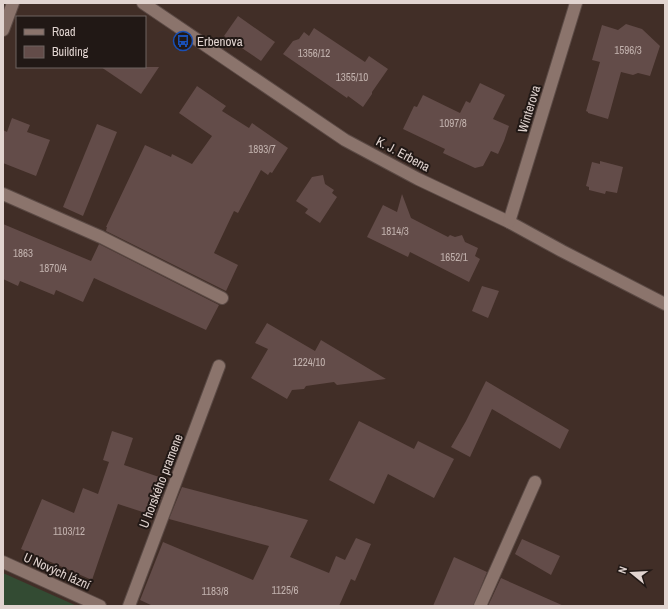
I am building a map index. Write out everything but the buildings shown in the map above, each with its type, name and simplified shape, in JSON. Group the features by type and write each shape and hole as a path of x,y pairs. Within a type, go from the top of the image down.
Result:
{"street":[{"path":"3,30 13,3"},
{"name":"K. J. Erbena","path":"143,3 345,140 418,179 509,222 665,304"},
{"name":"Winterova","path":"509,222 576,3"},
{"path":"3,194 101,237 222,298"},
{"name":"U horského pramene","path":"129,606 219,366"},
{"path":"480,606 535,482"},
{"name":"U Nových lázní","path":"3,562 100,606"}],"green space":[{"path":"3,573 77,606 3,606"}],"place":[{"name":"Erbenova","path":"183,41"}]}
